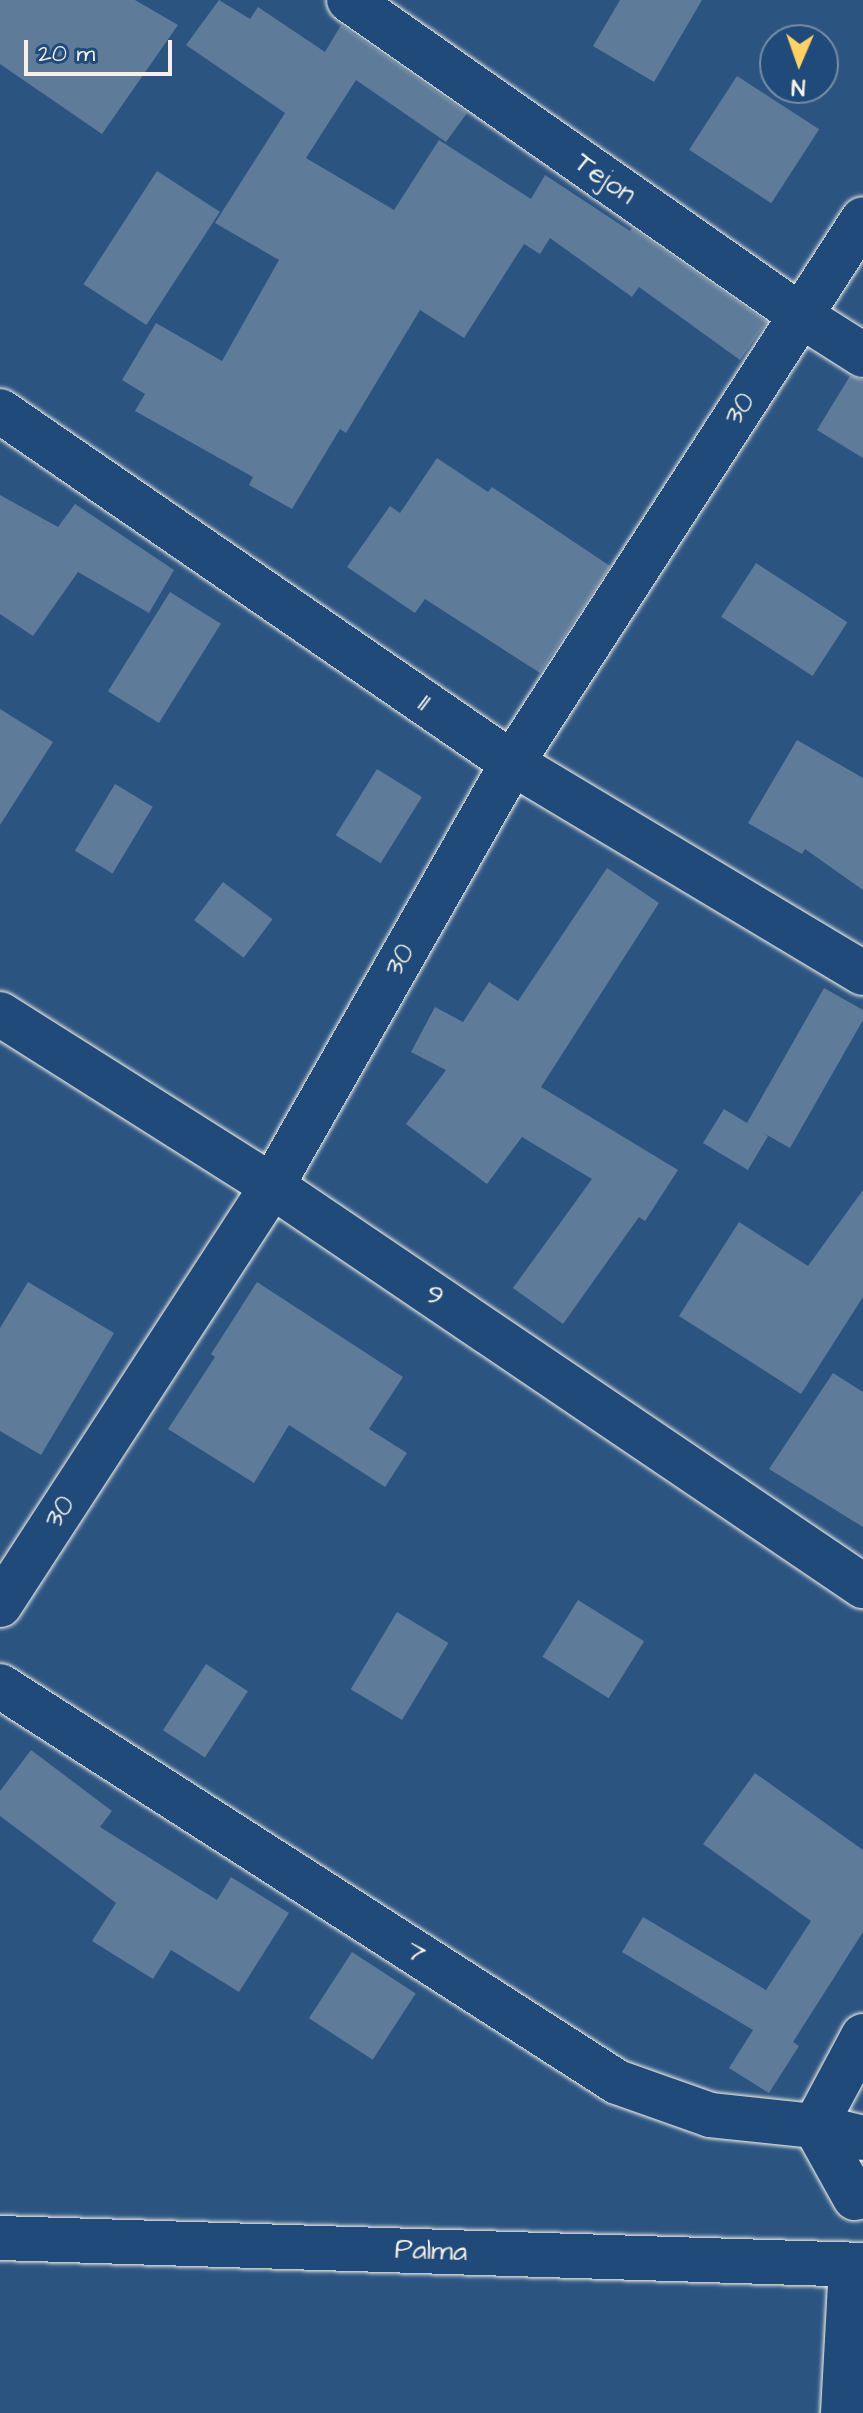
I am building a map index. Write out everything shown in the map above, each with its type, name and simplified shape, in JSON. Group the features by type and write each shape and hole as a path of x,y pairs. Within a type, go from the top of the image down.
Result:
{"street":[{"name":"Tejon","path":"349,0 800,315 863,355"},
{"name":"30","path":"0,1605 272,1186 512,763 863,219"},
{"name":"11","path":"0,411 512,763 863,973"},
{"name":"9","path":"0,1014 272,1186 863,1586"},
{"name":"7","path":"0,1686 617,2082 710,2115 815,2126 863,2138"},
{"path":"843,2413 857,2265 859,2193 815,2126 863,2036"},
{"name":"Palma","path":"0,2238 857,2265"}],"building":[{"path":"0,0 135,0 178,25 102,134 0,64"},
{"path":"219,0 250,19 258,7 325,52 341,25 467,113 446,142 356,80 306,158 394,210 439,140 531,199 545,175 630,231 632,228 767,322 740,360 639,287 632,297 550,238 540,254 524,244 464,338 420,310 346,433 340,429 292,509 249,485 253,477 135,411 145,394 122,380 156,323 222,361 279,260 215,223 285,113 186,45"},
{"path":"620,0 702,0 654,82 593,46"},
{"path":"737,76 759,90 759,104 780,104 819,129 771,203 689,150"},
{"path":"157,171 220,212 146,325 83,284"},
{"path":"850,376 863,380 863,458 817,430"},
{"path":"437,458 488,492 492,487 610,566 540,673 425,599 415,613 347,567 390,506 400,513"},
{"path":"0,495 58,527 75,504 174,570 149,613 78,572 33,636 0,614"},
{"path":"756,563 847,622 813,676 721,617"},
{"path":"170,592 221,624 159,723 108,691"},
{"path":"0,709 53,742 0,825"},
{"path":"797,740 863,778 863,890 805,849 802,854 748,823"},
{"path":"377,769 422,797 381,863 336,835"},
{"path":"115,784 153,807 113,874 75,851"},
{"path":"607,868 659,903 541,1087 678,1170 645,1221 639,1217 563,1324 513,1288 592,1179 522,1137 487,1184 406,1124 446,1070 411,1052 435,1007 463,1022 489,982 518,1001"},
{"path":"223,882 273,919 244,958 194,920"},
{"path":"824,988 863,1010 863,1020 790,1148 758,1130 768,1136 748,1170 703,1143 724,1109 747,1123"},
{"path":"863,1190 863,1297 801,1394 679,1316 739,1222 808,1266"},
{"path":"28,1282 114,1333 41,1455 0,1431 0,1328"},
{"path":"257,1282 403,1377 369,1429 407,1453 385,1487 289,1425 254,1483 168,1429 215,1357 211,1354"},
{"path":"833,1373 863,1392 863,1527 769,1469"},
{"path":"578,1600 644,1641 609,1698 542,1657"},
{"path":"397,1612 448,1643 402,1720 351,1689"},
{"path":"206,1664 248,1691 205,1757 163,1730"},
{"path":"31,1750 112,1811 100,1827 217,1900 231,1877 289,1913 239,1992 171,1950 153,1979 92,1941 116,1903 0,1816 0,1791"},
{"path":"755,1773 863,1850 863,1932 793,2042 799,2046 769,2093 729,2068 753,2030 622,1952 643,1917 766,1990 811,1921 703,1844"},
{"path":"352,1952 416,1993 373,2060 309,2018"}]}
